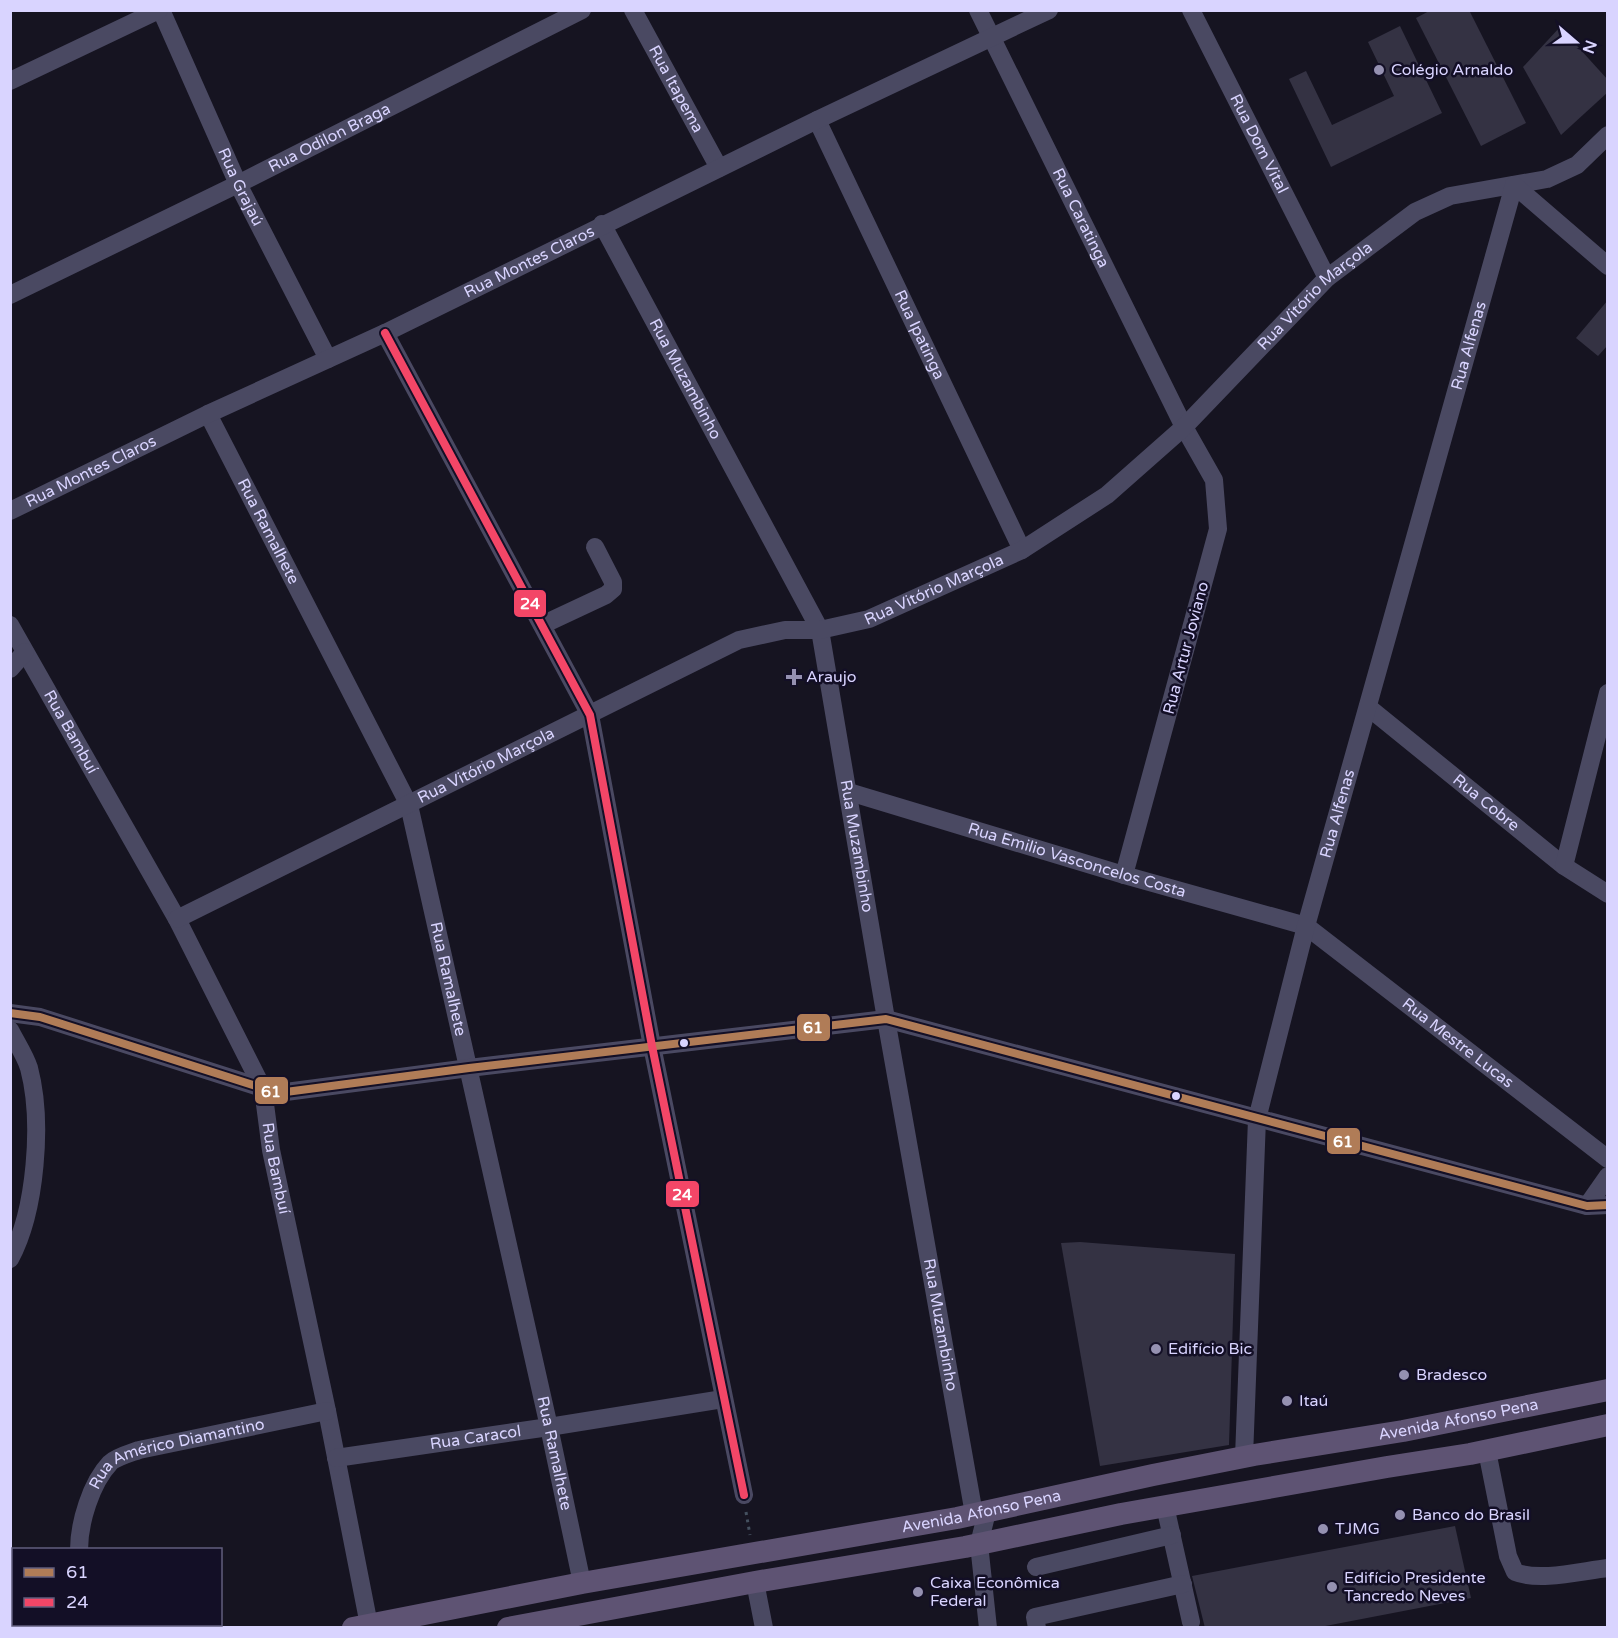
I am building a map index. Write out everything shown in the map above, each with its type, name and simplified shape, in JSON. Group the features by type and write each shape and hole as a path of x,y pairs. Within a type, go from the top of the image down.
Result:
{"main road":[{"name":"Avenida Afonso Pena","path":"361,1626 582,1583 981,1513 1153,1474 1465,1419 1608,1390"},
{"path":"1465,1419 1478,1453"},
{"name":"Avenida Afonso Pena","path":"508,1628 566,1622 755,1582 979,1544 1165,1506 1478,1453 1608,1425"}],"street":[{"path":"10,81 160,10"},
{"name":"Rua Grajaú","path":"160,10 238,184 328,359"},
{"name":"Rua Odilon Braga","path":"10,295 238,184 582,10"},
{"name":"Rua Itapema","path":"633,10 719,168"},
{"name":"Rua Caratinga","path":"978,10 1184,427"},
{"name":"Rua Montes Claros","path":"10,511 208,414 385,333 602,224 1048,10"},
{"name":"Rua Dom Vital","path":"1191,10 1327,278"},
{"name":"Rua Ipatinga","path":"817,120 1022,550"},
{"name":"Rua Vitório Marçola","path":"177,919 739,640 785,630 820,630 869,619 1022,550 1107,495 1184,427 1327,278 1415,212 1450,196 1547,179 1577,165 1608,135"},
{"path":"1514,185 1608,266"},
{"name":"Rua Alfenas","path":"1244,1457 1257,1119 1306,926 1514,185"},
{"name":"Rua Muzambinho","path":"602,224 820,630 886,1019 981,1513 979,1544 988,1628"},
{"path":"385,333 590,715 651,1046 744,1495"},
{"name":"Rua Ramalhete","path":"208,414 409,805 582,1583"},
{"name":"Rua Artur Joviano","path":"1124,875 1218,529 1214,480 1184,427"},
{"path":"542,625 606,595 613,589 613,582 595,547"},
{"name":"Rua Bambuí","path":"10,625 177,919 263,1089 271,1150 336,1458 361,1626"},
{"path":"10,669 25,652"},
{"path":"1564,866 1608,693"},
{"name":"Rua Cobre","path":"1368,707 1564,866 1608,894"},
{"name":"Rua Emilio Vasconcelos Costa","path":"849,792 1124,875 1306,926"},
{"name":"Rua Mestre Lucas","path":"1306,926 1608,1159"},
{"path":"10,1013 40,1017 278,1093 886,1019 1587,1206 1608,1205"},
{"path":"10,1030 28,1067 35,1110 35,1158 19,1244 10,1260"},
{"path":"1587,1206 1608,1176"},
{"name":"Rua Caracol","path":"336,1458 723,1399"},
{"name":"Rua Américo Diamantino","path":"79,1548 79,1532 91,1494 111,1462 139,1450 327,1411"},
{"path":"1478,1453 1508,1557 1515,1572 1524,1576 1539,1576 1608,1568"},
{"path":"1165,1506 1191,1622"},
{"path":"1036,1567 1172,1535"},
{"path":"755,1582 764,1628"},
{"path":"1037,1628 1035,1617 1183,1584"}],"building":[{"path":"1431,10 1469,10 1526,123 1481,146 1416,18"},
{"path":"1400,26 1442,113 1331,167 1289,79 1306,71 1332,125 1394,96 1368,42"},
{"path":"1560,27 1608,80 1608,92 1561,135 1523,67"},
{"path":"1608,300 1608,345 1598,356 1576,338"},
{"name":"Edifício Bic","path":"1080,1242 1235,1254 1229,1445 1100,1466 1061,1243"},
{"name":"Edifício Presidente Tancredo Neves","path":"1455,1526 1471,1598 1315,1628 1205,1628 1192,1576"}],"transit line":[{"name":"24","path":"385,333 590,715 652,1046 744,1495"},
{"name":"61","path":"10,1013 40,1017 278,1093 886,1019 1587,1206 1608,1205"}],"place":[{"name":"Colégio Arnaldo","path":"1379,70"},
{"name":"Araujo","path":"794,677"},
{"name":"Edifício Bic","path":"1156,1349"},
{"name":"Bradesco","path":"1404,1375"},
{"name":"Itaú","path":"1287,1401"},
{"name":"Banco do Brasil","path":"1400,1515"},
{"name":"TJMG","path":"1323,1529"},
{"name":"Edifício Presidente Tancredo Neves","path":"1332,1587"},
{"name":"Caixa Econômica Federal","path":"918,1592"}]}
